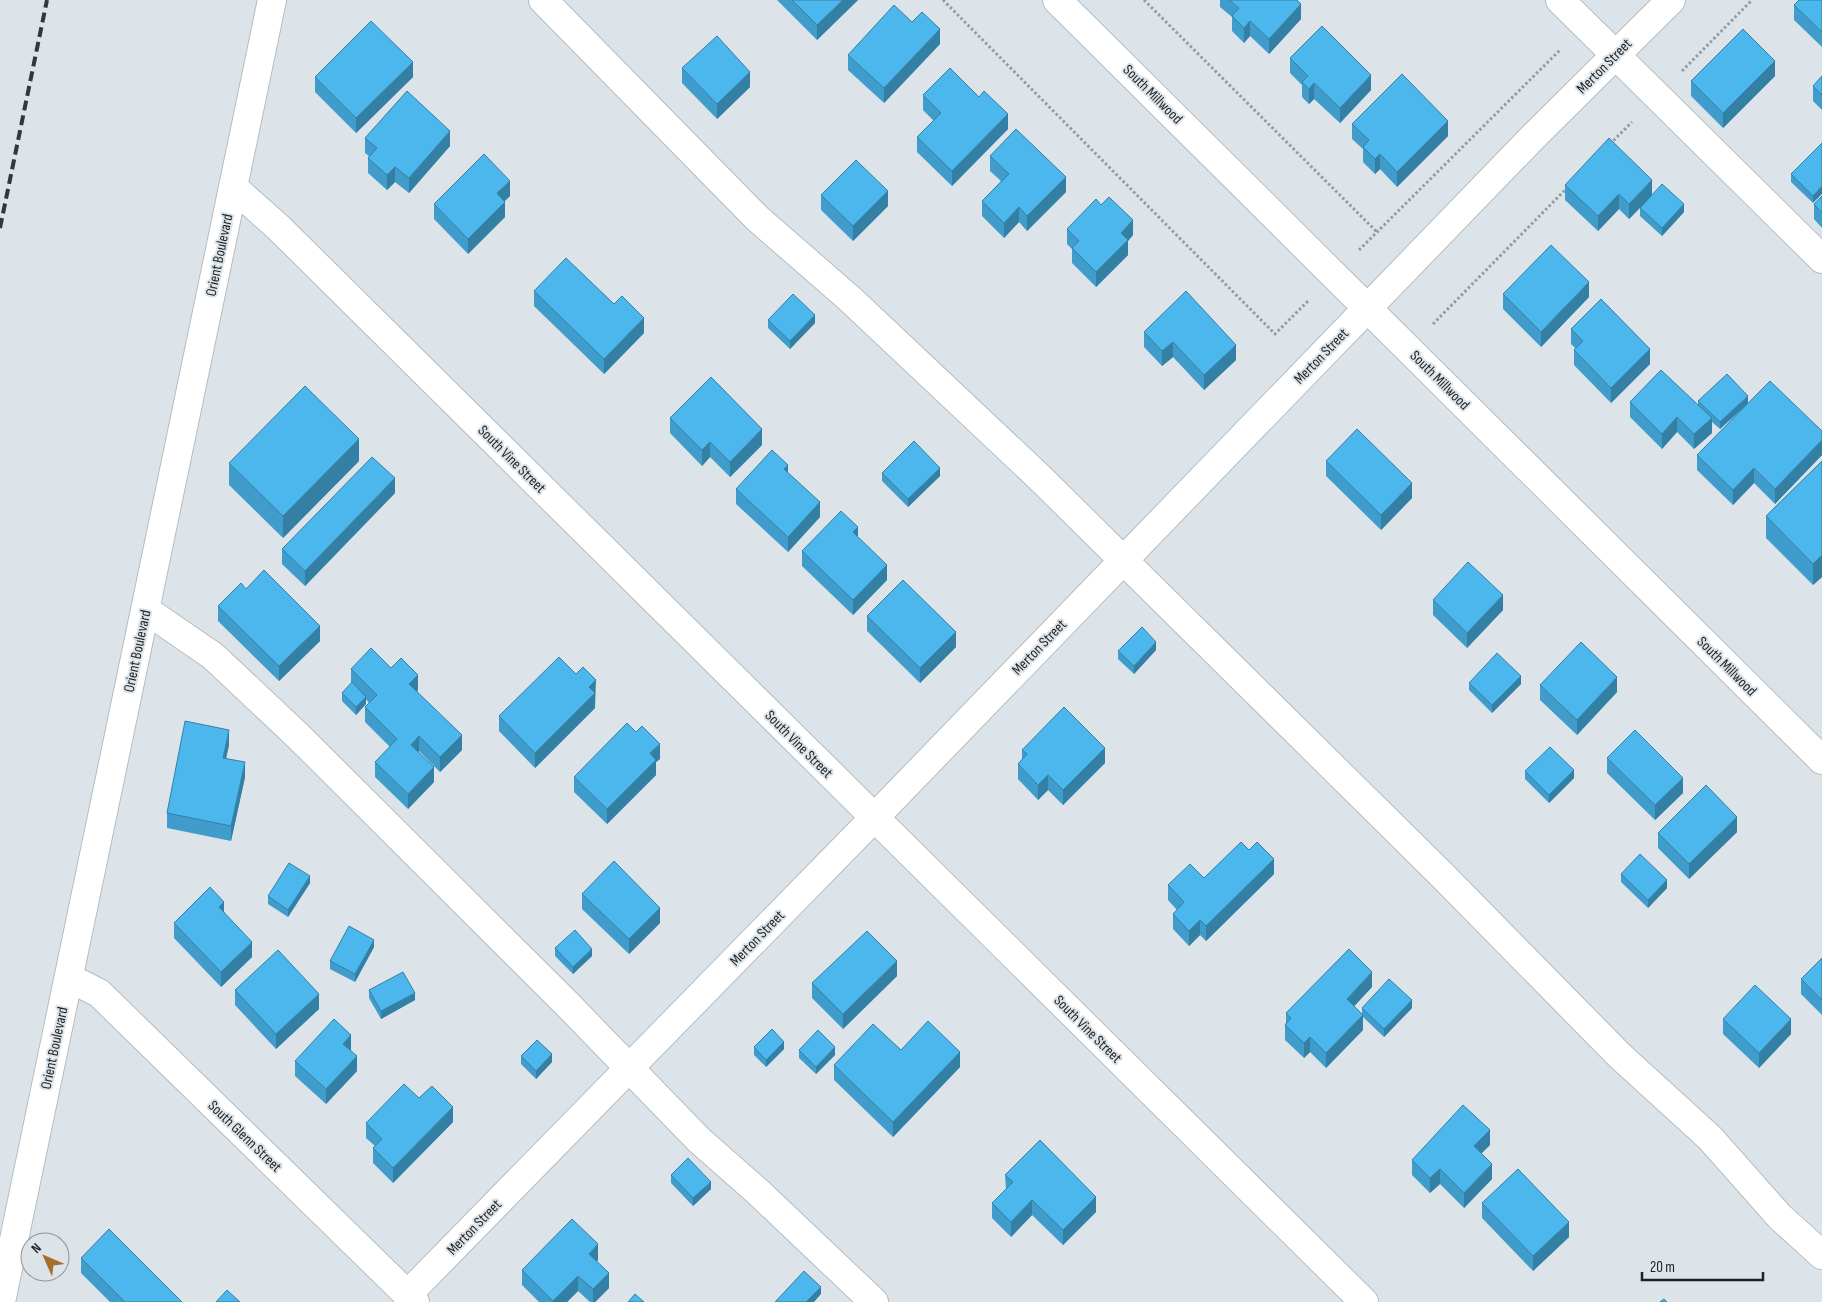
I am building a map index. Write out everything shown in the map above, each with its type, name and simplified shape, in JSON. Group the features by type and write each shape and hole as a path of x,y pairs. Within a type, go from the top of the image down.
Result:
{"street":[{"name":"Orient Boulevard","path":"1,1302 272,0"},
{"path":"543,0 757,218 878,325 1039,478 1435,868 1619,1055 1710,1138 1780,1217 1822,1255"},
{"name":"South Millwood","path":"1057,0 1335,274 1822,760"},
{"path":"1560,0 1822,259"},
{"name":"Merton Street","path":"412,1298 629,1068 874,818 1533,137 1671,0"},
{"name":"South Vine Street","path":"233,187 279,228 1364,1302"},
{"path":"146,610 212,656 298,736 699,1140 758,1191 874,1302"},
{"name":"South Glenn Street","path":"69,978 99,993 412,1298"}],"path":[{"path":"943,0 1275,334 1585,25"},
{"path":"1144,0 1377,232"},
{"path":"1609,145 1752,0"},
{"path":"1431,326 1568,187"}],"building":[{"path":"792,0 843,0 817,25"},
{"path":"1229,0 1297,0 1301,4 1269,39 1250,21 1244,28 1232,16 1239,8"},
{"path":"1799,0 1822,0 1822,32 1794,5"},
{"path":"894,5 912,22 922,12 940,29 884,88 848,55"},
{"path":"371,21 413,62 356,118 315,77"},
{"path":"1322,26 1371,75 1340,108 1314,83 1309,89 1302,82 1308,76 1290,58"},
{"path":"1743,29 1775,61 1723,113 1691,81"},
{"path":"717,36 750,72 717,104 682,68"},
{"path":"950,68 979,97 984,91 1008,114 952,171 917,137 941,113 923,95"},
{"path":"1402,74 1448,121 1397,172 1380,154 1375,159 1363,147 1369,140 1352,124"},
{"path":"1822,76 1822,95 1813,86"},
{"path":"407,91 450,131 409,178 395,167 387,175 368,158 377,148 365,138"},
{"path":"1016,129 1066,177 1027,216 1019,207 1004,223 982,201 1009,174 990,156"},
{"path":"1609,138 1652,180 1629,204 1619,194 1598,216 1565,185"},
{"path":"1822,143 1822,186 1813,196 1791,174"},
{"path":"484,154 510,181 497,193 505,202 468,239 434,204"},
{"path":"856,160 888,191 853,226 821,195"},
{"path":"1662,184 1684,204 1662,228 1640,208"},
{"path":"1822,196 1822,213 1814,204"},
{"path":"1109,197 1133,220 1121,233 1128,240 1096,272 1072,248 1079,241 1067,229 1096,199 1101,205"},
{"path":"1551,245 1589,282 1541,332 1503,294"},
{"path":"566,258 614,304 622,296 644,318 604,359 534,291"},
{"path":"1186,291 1236,345 1204,375 1173,342 1162,351 1144,332"},
{"path":"793,294 815,315 790,341 768,320"},
{"path":"1601,299 1650,349 1611,388 1574,350 1583,341 1571,329"},
{"path":"1661,370 1712,418 1694,434 1677,417 1662,434 1630,402"},
{"path":"1727,374 1748,396 1720,422 1698,401"},
{"path":"711,377 762,429 730,462 710,442 702,450 670,418"},
{"path":"1770,381 1822,431 1822,440 1775,489 1754,468 1733,490 1697,455"},
{"path":"305,386 359,439 283,516 229,463"},
{"path":"1357,429 1412,483 1381,515 1326,461"},
{"path":"914,441 940,468 908,499 882,473"},
{"path":"772,450 788,465 784,469 820,502 788,537 736,489"},
{"path":"372,457 395,478 305,571 282,549"},
{"path":"1822,461 1822,555 1813,564 1766,516"},
{"path":"841,511 858,527 853,532 887,565 853,600 802,551"},
{"path":"1468,562 1503,595 1467,633 1433,600"},
{"path":"264,570 320,626 279,666 218,606 241,583 246,589"},
{"path":"903,580 956,632 920,668 867,616"},
{"path":"1142,627 1156,642 1134,666 1118,651"},
{"path":"1581,642 1617,677 1577,720 1540,685"},
{"path":"371,648 391,668 401,658 418,675 409,684 462,735 440,757 419,736 411,745 434,767 408,794 375,762 397,739 365,707 377,695 351,669"},
{"path":"1497,653 1521,676 1492,705 1469,683"},
{"path":"559,657 576,674 583,667 596,680 589,687 595,693 535,753 499,716"},
{"path":"352,682 366,697 356,707 342,693"},
{"path":"1064,707 1105,748 1063,790 1048,775 1038,785 1018,764 1027,754 1022,750"},
{"path":"185,721 229,730 223,758 245,762 231,826 167,813"},
{"path":"627,723 636,732 642,726 660,744 650,753 656,760 607,809 574,777"},
{"path":"1635,730 1683,778 1655,805 1607,758"},
{"path":"1550,747 1574,770 1549,795 1525,771"},
{"path":"1706,785 1737,817 1689,864 1658,833"},
{"path":"1241,842 1249,850 1257,842 1274,859 1206,926 1200,920 1189,931 1173,914 1184,902 1168,885 1190,864 1204,878"},
{"path":"1640,854 1667,880 1648,900 1621,874"},
{"path":"614,861 660,908 629,939 582,894"},
{"path":"289,863 310,876 288,910 268,896"},
{"path":"210,887 224,902 219,907 252,942 221,972 174,923"},
{"path":"349,926 374,940 355,974 330,961"},
{"path":"575,930 592,949 573,967 555,948"},
{"path":"867,931 897,961 843,1014 812,983"},
{"path":"1349,949 1372,972 1347,999 1363,1015 1326,1053 1310,1037 1304,1043 1285,1025 1291,1018 1286,1013"},
{"path":"278,950 319,994 276,1034 235,990"},
{"path":"1822,958 1822,1000 1801,979"},
{"path":"403,972 415,993 381,1011 369,990"},
{"path":"1389,979 1412,1000 1384,1029 1362,1008"},
{"path":"1755,985 1791,1019 1759,1053 1723,1019"},
{"path":"334,1019 351,1035 343,1044 357,1056 326,1089 295,1061"},
{"path":"928,1021 960,1052 893,1122 834,1065 873,1024 901,1050"},
{"path":"772,1029 784,1042 766,1060 754,1047"},
{"path":"818,1030 835,1047 816,1067 799,1050"},
{"path":"537,1040 552,1054 536,1071 521,1056"},
{"path":"404,1084 419,1098 432,1086 453,1107 393,1168 373,1148 382,1139 366,1123"},
{"path":"1463,1105 1490,1130 1474,1146 1492,1164 1464,1193 1440,1169 1430,1178 1412,1160"},
{"path":"1040,1140 1096,1197 1063,1230 1032,1200 1011,1222 992,1203 1013,1182 1005,1175"},
{"path":"688,1158 711,1182 693,1198 671,1175"},
{"path":"1518,1169 1569,1222 1533,1256 1482,1203"},
{"path":"572,1219 598,1244 589,1254 609,1273 593,1289 578,1276 553,1301 522,1270"},
{"path":"109,1229 182,1302 125,1302 81,1258"},
{"path":"804,1271 821,1287 806,1302 775,1302"},
{"path":"227,1290 240,1302 216,1302"},
{"path":"635,1294 644,1302 628,1302"}],"railway":[{"path":"0,228 47,0"}]}
